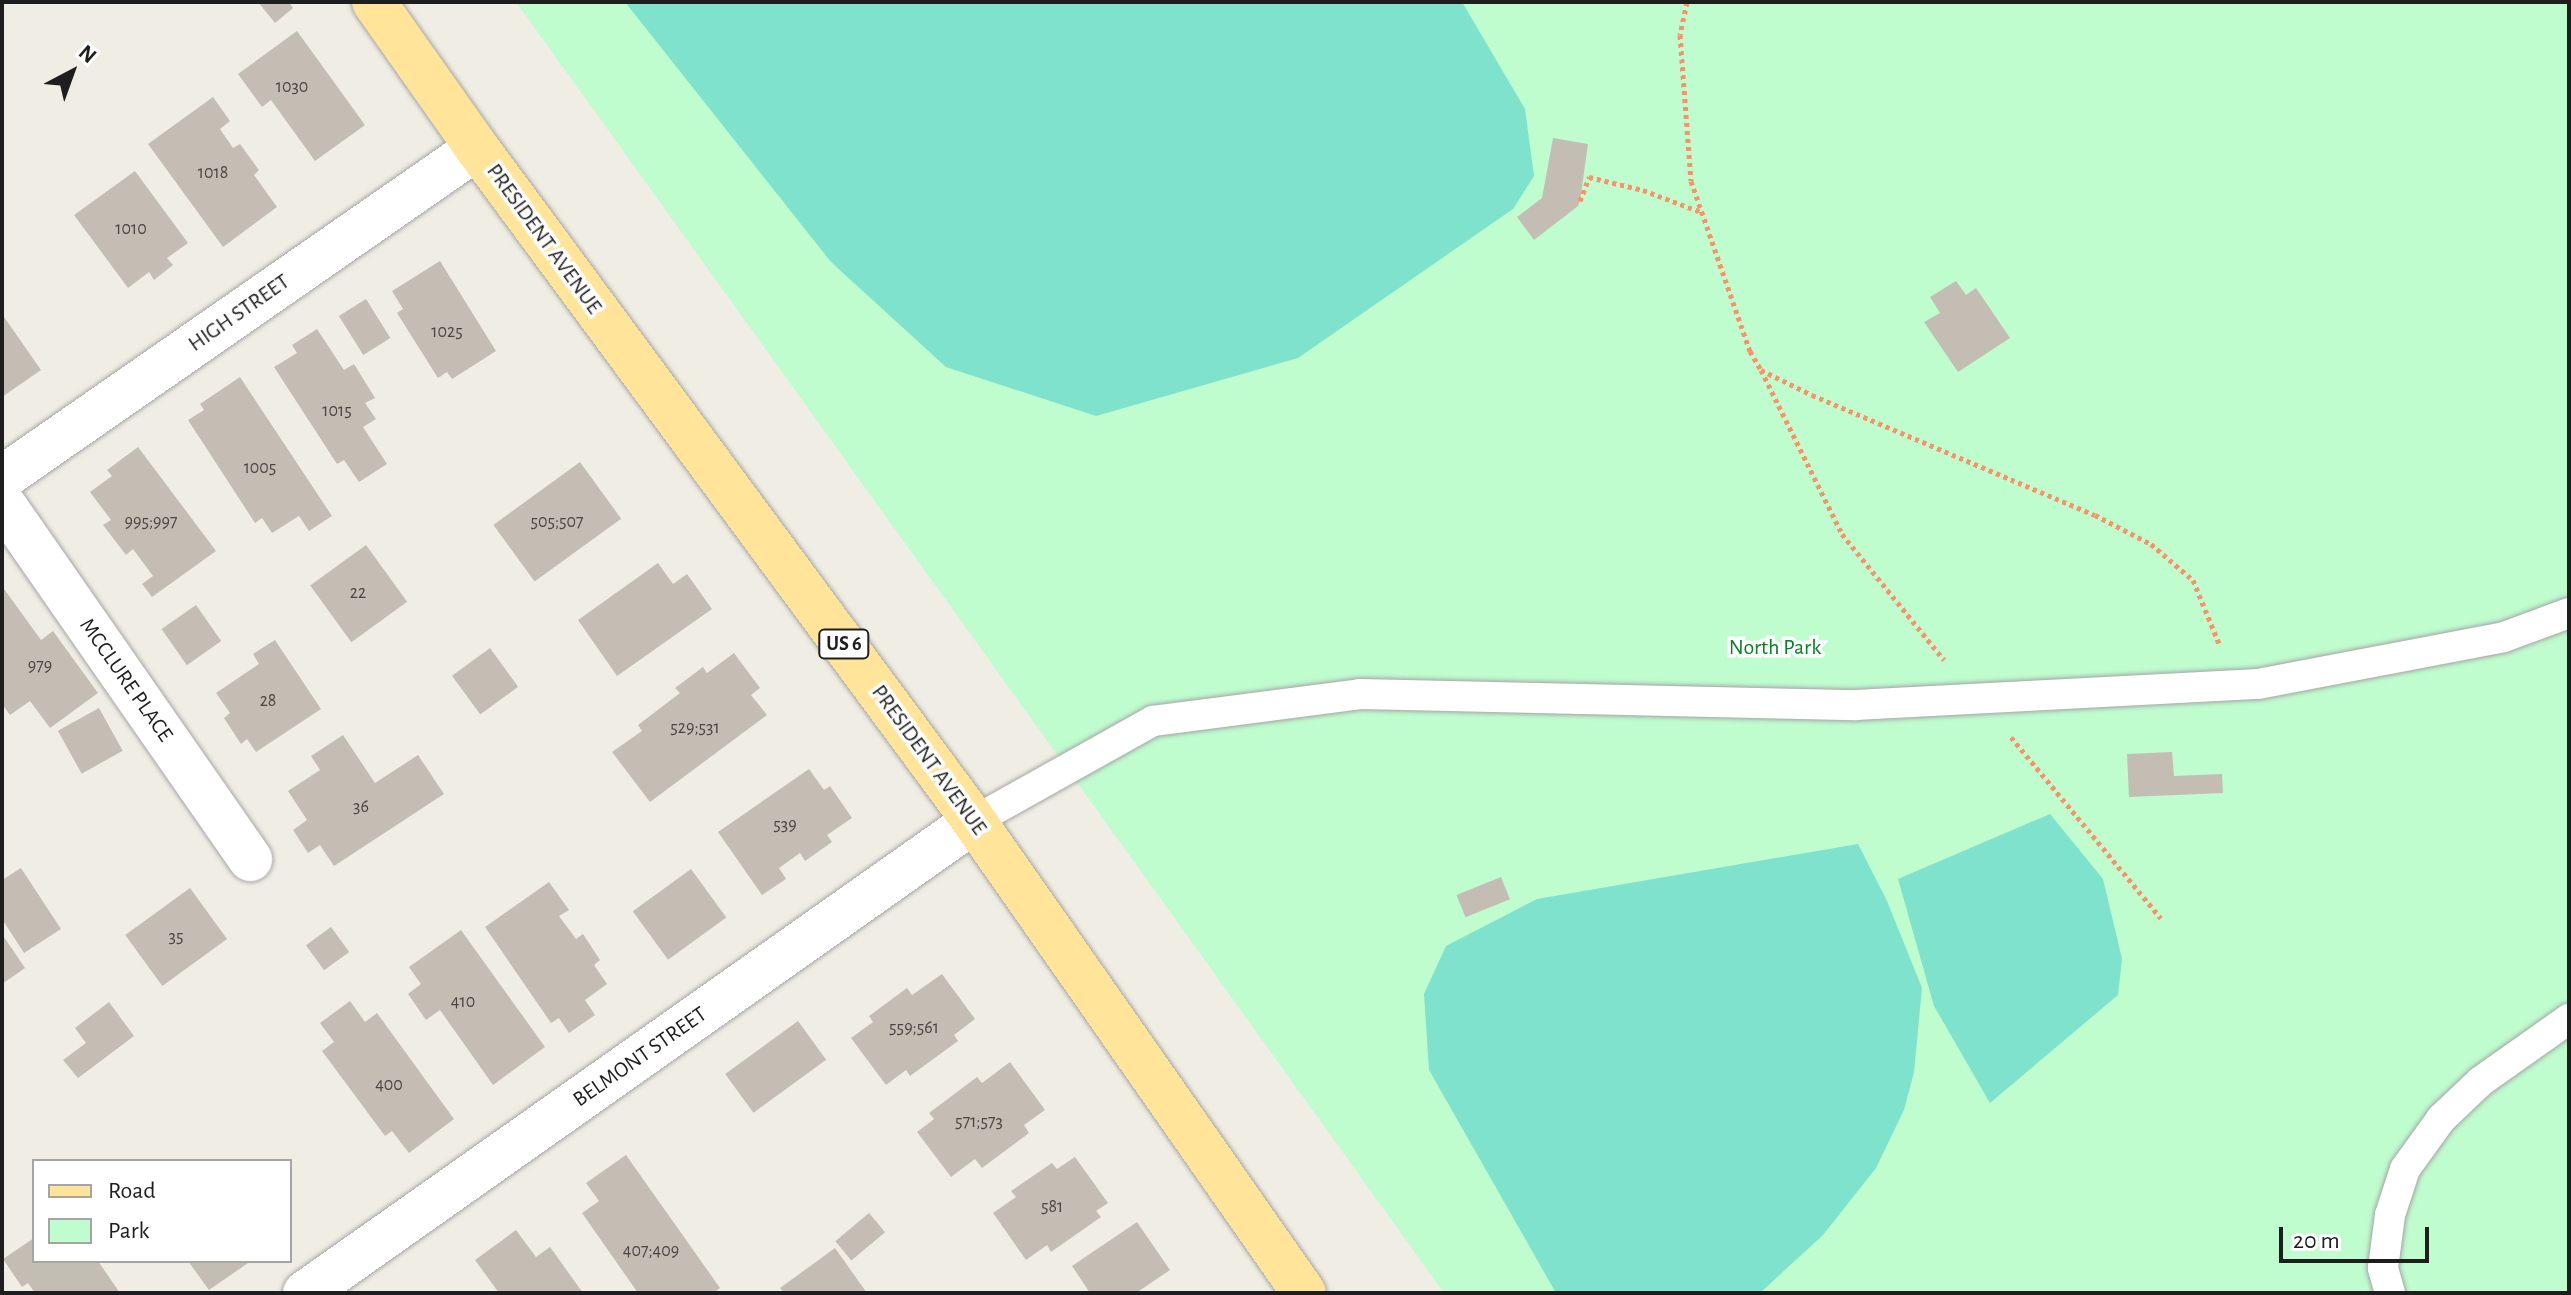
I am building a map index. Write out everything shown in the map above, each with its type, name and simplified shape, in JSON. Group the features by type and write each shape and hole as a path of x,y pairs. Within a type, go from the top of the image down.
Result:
{"main road":[{"name":"PRESIDENT AVENUE","path":"374,2 477,148 974,821 1304,1293"}],"street":[{"name":"HIGH STREET","path":"2,478 477,148"},
{"name":"MCCLURE PLACE","path":"2,502 250,859"},
{"name":"BELMONT STREET","path":"305,1293 974,821"}],"lane":[{"path":"974,821 1153,721 1346,696 1856,705 2258,684 2504,637 2569,613"},
{"path":"2390,1293 2383,1268 2390,1215 2405,1169 2441,1119 2481,1081 2569,1019"}],"path":[{"path":"1687,2 1680,35 1682,96 1691,181 1750,351 1842,534 1975,699 2161,918"},
{"path":"1580,201 1589,177 1643,190 1702,212"},
{"path":"1761,370 1812,395 2095,515 2151,544 2193,580 2214,624 2232,685"}],"green space":[{"name":"North Park","path":"516,2 2569,2 2569,1293 1444,1293"}],"shaded area":[{"path":"625,2 1462,2 1525,109 1534,176 1513,209 1298,358 1096,416 946,367 831,262"},
{"path":"2050,814 2103,879 2122,959 2118,995 1990,1103 1934,1006 1898,879"},
{"path":"1858,844 1887,901 1922,988 1914,1072 1904,1110 1876,1168 1823,1235 1760,1293 1556,1293 1429,1070 1424,994 1446,946 1537,899"}],"building":[{"path":"258,2 289,2 293,8 275,23"},
{"path":"297,31 365,125 315,161 271,100 262,107 238,74"},
{"path":"213,97 230,121 220,129 233,148 240,144 259,170 254,175 277,207 223,247 148,144"},
{"path":"1553,138 1588,144 1580,201 1578,206 1534,240 1517,217 1542,198"},
{"path":"135,171 188,243 167,258 173,265 154,280 149,272 128,288 74,215"},
{"path":"440,261 496,351 452,379 447,372 438,378 397,313 403,309 392,291"},
{"path":"1956,281 1966,295 1976,288 2010,338 1958,372 1924,322 1940,313 1930,297"},
{"path":"366,299 390,338 363,355 339,316"},
{"path":"2,314 41,370 2,397"},
{"path":"317,329 344,370 354,364 375,398 365,403 376,419 363,427 387,464 359,482 344,460 337,464 274,367 297,353 292,345"},
{"path":"240,377 332,516 309,531 299,516 272,533 262,518 255,523 188,420 204,410 200,404"},
{"path":"138,447 216,551 152,597 142,584 153,576 133,549 126,555 103,525 111,520 90,492 112,476 107,470"},
{"path":"580,462 621,519 535,582 493,525"},
{"path":"366,545 407,602 351,642 310,586"},
{"path":"658,563 673,584 687,574 712,609 617,676 578,620"},
{"path":"2,586 41,640 53,631 98,693 50,728 30,701 10,715 2,704"},
{"path":"196,605 221,641 187,665 162,629"},
{"path":"275,640 321,709 256,752 247,739 241,744 224,718 230,713 216,693 259,664 253,654"},
{"path":"490,648 518,687 480,714 452,676"},
{"path":"734,653 760,688 751,695 767,715 650,802 612,752 642,731 638,725 680,693 675,688 703,667 707,673"},
{"path":"99,708 123,751 82,774 58,731"},
{"path":"343,735 375,783 418,755 444,794 334,866 320,845 308,853 293,830 307,820 288,791 320,770 311,756"},
{"path":"2172,752 2174,776 2222,774 2223,793 2129,797 2127,754"},
{"path":"809,769 824,790 830,786 852,818 827,835 832,842 805,861 800,853 779,868 786,879 762,895 718,832"},
{"path":"21,868 61,929 24,953 2,919 2,880"},
{"path":"691,869 726,918 668,960 633,911"},
{"path":"1501,877 1510,899 1465,917 1456,895"},
{"path":"549,882 569,910 559,916 576,939 583,934 600,960 594,965 607,984 585,1000 595,1015 569,1033 559,1018 551,1023 485,927"},
{"path":"190,888 227,939 162,986 125,935"},
{"path":"331,927 349,952 324,970 306,945"},
{"path":"461,930 545,1047 493,1085 440,1010 426,1020 408,994 421,984 409,967"},
{"path":"2,934 25,968 2,984"},
{"path":"942,974 975,1019 954,1035 958,1041 910,1076 906,1070 886,1085 851,1038 873,1022 869,1016 907,988 912,995"},
{"path":"350,1001 365,1022 377,1013 454,1119 409,1153 392,1131 385,1136 322,1051 334,1042 320,1023"},
{"path":"109,1002 134,1036 78,1078 63,1060 86,1043 75,1028"},
{"path":"798,1021 826,1060 753,1113 725,1074"},
{"path":"1010,1062 1045,1110 1024,1125 1029,1133 982,1168 975,1159 951,1177 917,1132 934,1119 929,1113 977,1077 982,1083"},
{"path":"626,1155 720,1288 713,1293 638,1293 582,1213 599,1201 586,1183"},
{"path":"1075,1157 1108,1203 1096,1211 1101,1217 1051,1252 1047,1245 1026,1260 993,1213 1016,1197 1011,1191 1052,1163 1057,1169"},
{"path":"869,1213 885,1232 851,1260 835,1241"},
{"path":"1137,1222 1170,1270 1136,1293 1090,1293 1072,1266"},
{"path":"516,1230 536,1257 550,1247 583,1293 499,1293 475,1260"},
{"path":"32,1239 32,1263 99,1263 120,1293 35,1293 28,1283 22,1287 3,1259"},
{"path":"835,1248 867,1293 784,1293 780,1288"},
{"path":"189,1263 248,1263 209,1290"}]}
